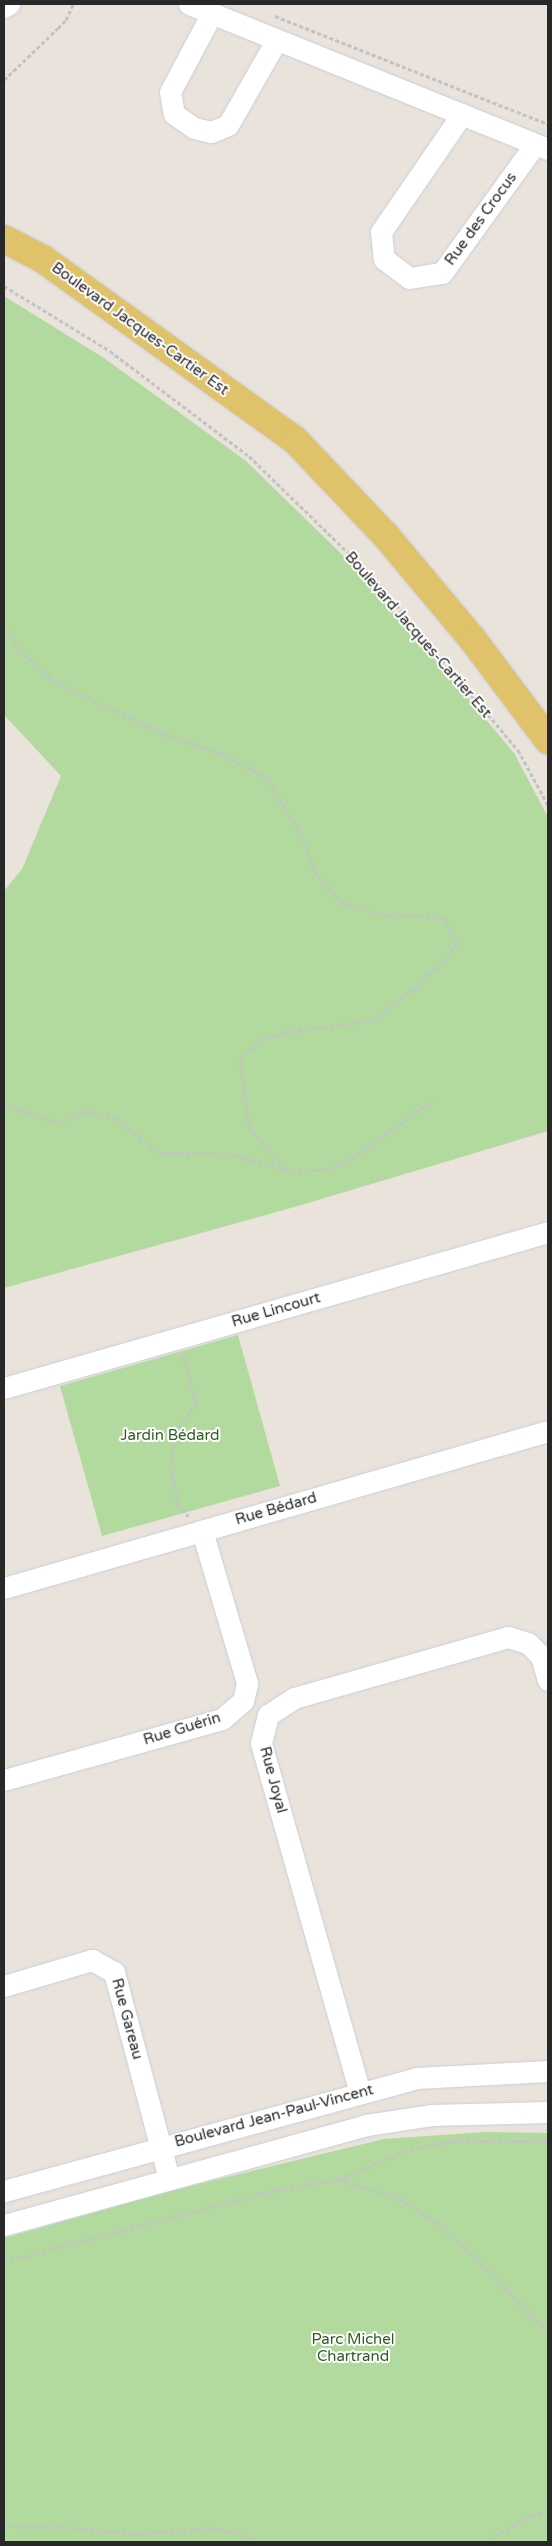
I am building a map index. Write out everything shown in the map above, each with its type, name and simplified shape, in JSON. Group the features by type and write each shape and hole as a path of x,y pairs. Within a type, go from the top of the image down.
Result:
{"main road":[{"name":"Boulevard Jacques-Cartier Est","path":"4,239 43,259 295,440 387,537 474,641 548,740"}],"street":[{"path":"4,7 9,4"},
{"name":"Rue des Crocus","path":"189,4 276,41 462,114 542,147 442,274 409,278 384,259 381,232 462,114"},
{"path":"212,13 170,92 174,114 194,128 211,132 228,125 276,41"},
{"name":"Rue Lincourt","path":"4,1388 548,1232"},
{"name":"Rue Bédard","path":"4,1588 548,1431"},
{"name":"Rue Guérin","path":"4,1780 222,1719 243,1701 247,1684 202,1531"},
{"name":"Rue Joyal","path":"360,2092 306,1893 261,1743 268,1715 294,1698 508,1637 528,1643 541,1656 548,1680"},
{"name":"Rue Gareau","path":"4,1986 92,1960 114,1972 169,2179"},
{"name":"Boulevard Jean-Paul-Vincent","path":"4,2190 416,2078 548,2071"},
{"path":"4,2225 366,2125 431,2115 548,2112"}],"path":[{"path":"4,80 66,20 73,4"},
{"path":"272,15 548,124"},
{"name":"Boulevard Jacques-Cartier Est","path":"4,286 110,350 249,456 371,575 518,750 548,805"},
{"path":"4,624 18,649 52,680 160,733 218,753 266,777 299,830 315,872 341,903 387,914 443,917 458,944 419,985 373,1020 288,1032 262,1039 240,1059 249,1126 285,1170"},
{"path":"4,1104 58,1123 87,1112 113,1117 160,1153 233,1154 285,1170 323,1170 347,1162 432,1101"},
{"path":"178,1338 196,1403 177,1430 170,1464 178,1504 202,1531"},
{"path":"4,2262 271,2191 337,2180 410,2149 453,2142 548,2141"},
{"path":"337,2180 394,2196 437,2222 477,2259 548,2332"},
{"path":"482,2542 532,2516 548,2510"},
{"path":"4,2526 64,2527 138,2534 208,2528 239,2533 259,2542"}],"green space":[{"path":"4,296 104,358 246,461 367,579 514,753 548,817 548,1131 298,1206 4,1288 4,891 22,869 61,776 4,715"},
{"name":"Jardin Bédard","path":"238,1335 280,1486 102,1536 60,1386"},
{"name":"Parc Michel Chartrand","path":"485,2132 548,2133 548,2542 4,2542 4,2238 174,2190 384,2139"}]}
